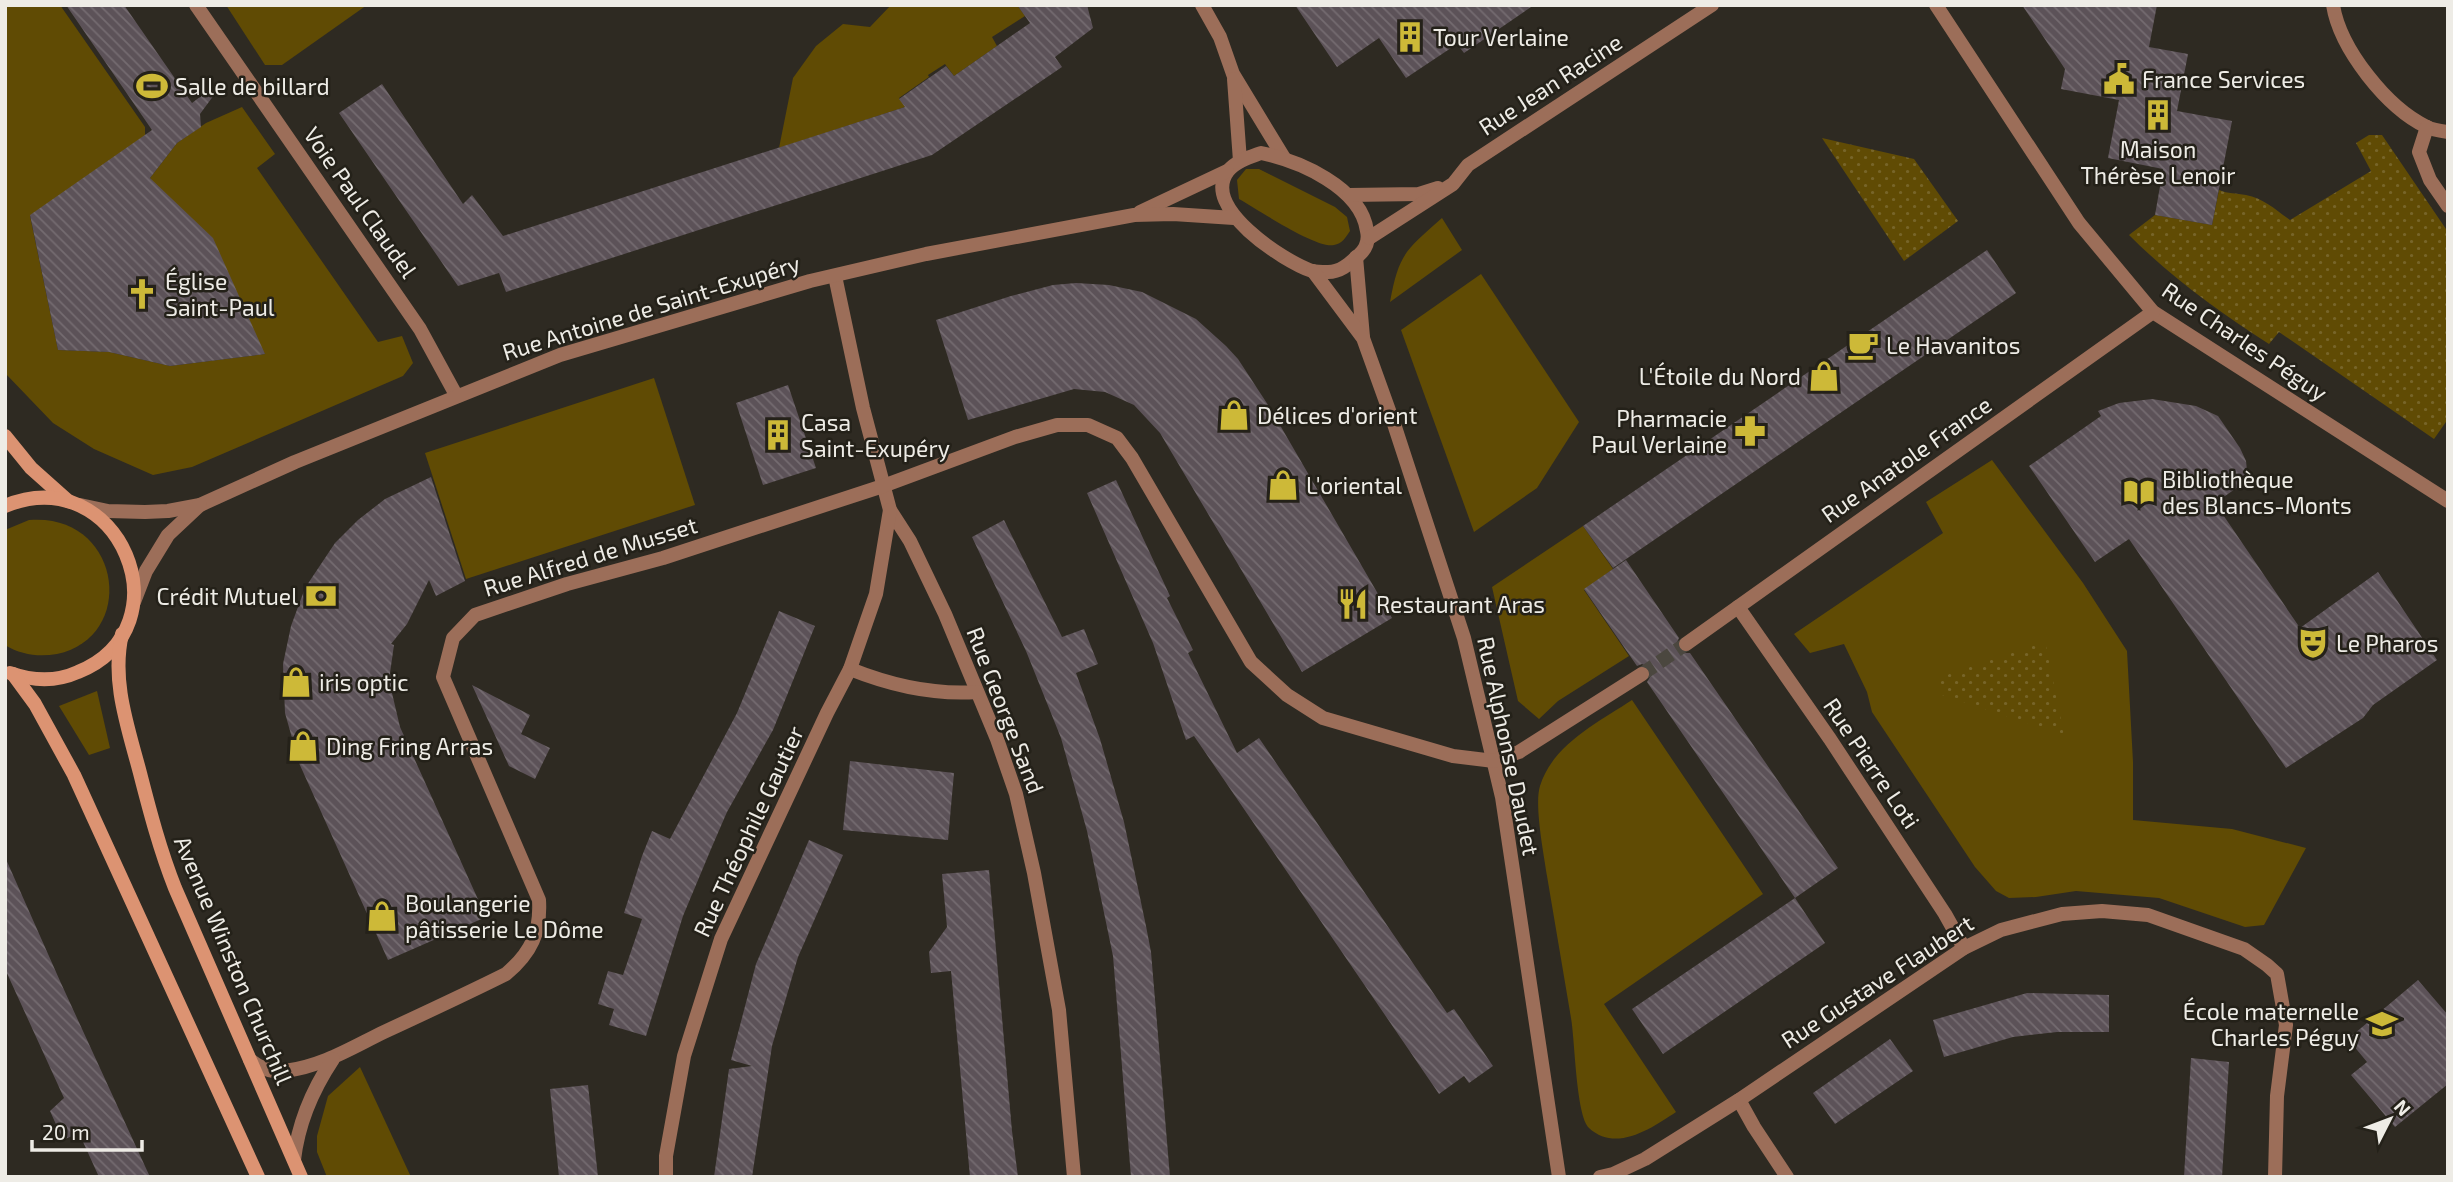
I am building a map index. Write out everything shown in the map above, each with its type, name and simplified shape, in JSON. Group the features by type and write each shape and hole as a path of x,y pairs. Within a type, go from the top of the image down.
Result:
{"main road":[{"path":"5,436 31,468 107,524 126,550 134,581 133,603 122,634 102,659 72,675 48,680 9,673"},
{"path":"5,506 37,498 75,503"},
{"name":"Avenue Winston Churchill","path":"122,634 118,659 120,694 159,843 175,888 301,1177"},
{"path":"9,673 35,704 74,775 258,1177"}],"street":[{"name":"Voie Paul Claudel","path":"197,5 421,329 456,395"},
{"path":"1202,5 1220,37 1233,74 1284,158"},
{"name":"Rue Jean Racine","path":"1369,239 1453,184 1468,165 1712,5"},
{"name":"Rue Charles Péguy","path":"1936,5 2079,223 2154,312 2448,501"},
{"path":"2333,5 2335,19 2365,75 2402,110 2427,127 2448,132"},
{"path":"1233,74 1240,160"},
{"path":"2427,127 2419,152 2430,180 2448,206"},
{"path":"1261,153 1284,158 1329,181 1349,195 1362,212 1369,239 1363,251 1334,272 1313,271 1268,246 1234,218 1224,201 1223,187 1227,172 1240,160 1261,153"},
{"name":"Rue Antoine de Saint-Exupéry","path":"1134,215 1227,172"},
{"name":"Rue Jean Racine","path":"1349,195 1419,194 1453,184"},
{"name":"Rue Antoine de Saint-Exupéry","path":"200,505 295,462 560,355 810,281 926,254 1134,215 1173,214 1234,218"},
{"name":"Rue Alphonse Daudet","path":"1356,257 1363,338 1400,439 1460,625 1502,797 1559,1177"},
{"name":"Rue Alphonse Daudet","path":"1313,271 1363,338"},
{"name":"Rue George Sand","path":"835,276 843,320 890,510 926,573 964,657 1016,794 1034,873 1059,1010 1074,1177"},
{"name":"Rue Anatole France","path":"1686,644 2154,312"},
{"name":"Rue Alfred de Musset","path":"333,1059 360,1043 506,974 526,955 538,931 539,900 534,885 443,677 453,638 475,615 567,584 663,558 883,486 1015,437 1057,425 1088,425 1117,438 1132,458 1251,662 1287,695 1324,718 1453,756 1494,761"},
{"path":"75,503 108,511 145,512 200,505"},
{"path":"133,603 146,571 167,535 200,505"},
{"name":"Rue Théophile Gautier","path":"666,1177 666,1156 684,1056 721,939 850,669 876,594 890,510"},
{"name":"Rue Pierre Loti","path":"1738,607 1830,739 1945,914 1964,948"},
{"path":"850,669 867,676 935,692 977,692"},
{"path":"1494,761 1519,752 1642,674"},
{"name":"Rue Gustave Flaubert","path":"1600,1177 1645,1159 1739,1100 1964,948 2001,930 2062,914 2102,911 2148,915 2244,949 2277,974 2286,1025 2277,1096 2275,1177"},
{"path":"250,1060 264,1069 285,1071 333,1059"},
{"path":"294,1160 307,1108 333,1059"},
{"path":"1739,1100 1787,1177"}],"shaded area":[{"path":"5,5 60,5 145,127 145,136 30,216 58,350 109,352 170,366 265,354 150,178 177,143 206,123 242,107 275,154 257,168 378,342 402,336 413,363 403,376 192,467 153,475 94,449 53,423 5,373"},
{"path":"226,5 367,5 282,65 265,65"},
{"path":"891,5 1017,5 1025,16 992,37 997,46 954,76 945,64 928,75 929,77 899,98 905,107 779,148 793,78 816,46 843,24 870,27"},
{"path":"2369,135 2382,135 2448,232 2448,419 2434,439 2279,332 2269,344 2250,332 2179,280 2129,235 2155,215 2212,225 2219,190 2258,199 2290,220 2371,171 2356,143"},
{"path":"1822,138 1914,159 1958,221 1904,261"},
{"path":"1246,169 1259,169 1335,207 1347,217 1350,231 1339,243 1325,245 1272,219 1239,199 1237,180"},
{"path":"1442,218 1462,250 1390,302 1401,262 1412,246"},
{"path":"1481,274 1579,422 1537,488 1474,532 1401,330"},
{"path":"654,378 695,505 466,579 425,453"},
{"path":"1992,460 2083,583 2127,651 2133,820 2232,829 2306,848 2264,925 2245,927 2159,898 2076,891 2009,898 1996,891 1975,867 1872,712 1867,692 1844,644 1810,653 1794,634 1943,533 1926,502"},
{"path":"29,520 60,523 84,535 100,554 108,577 108,602 100,624 83,643 57,654 30,654 5,645 5,530"},
{"path":"1583,526 1613,569 1584,590 1629,656 1558,701 1539,719 1518,701 1492,587"},
{"path":"2045,641 2064,735 1939,694 1941,677"},
{"path":"97,691 110,748 89,755 59,706"},
{"path":"1632,700 1763,894 1604,1004 1676,1112 1645,1131 1622,1138 1611,1138 1589,1128 1581,1108 1571,1018 1542,843 1538,794 1546,771 1566,746"},
{"path":"360,1067 411,1177 327,1177 317,1152 317,1136 328,1096"}],"building":[{"name":"Église Saint-Paul","path":"66,5 124,5 192,103 209,90 214,95 200,114 201,127 177,143 150,178 213,238 265,354 170,366 109,352 58,350 30,215 152,130"},
{"path":"1017,5 1087,5 1093,28 1055,57 1062,67 932,155 506,292 499,273 458,286 339,113 382,84 463,204 472,195 503,236 905,107 899,99 946,66 954,76 1030,23"},
{"path":"1295,5 1534,5 1464,53 1457,44 1406,78 1379,38 1337,67"},
{"name":"Maison Thérèse Lenoir","path":"2022,5 2157,5 2149,47 2188,54 2177,111 2232,121 2212,225 2155,215 2163,169 2108,158 2119,100 2061,89 2065,69"},
{"path":"1987,250 2016,293 1613,568 1583,526"},
{"path":"1053,285 1109,285 1142,292 1196,319 1226,346 1238,359 1270,408 1392,618 1302,672 1160,433 1134,405 1105,392 1074,389 968,420 936,320 1011,296"},
{"name":"Casa Saint-Exupéry","path":"788,385 816,468 763,485 736,403"},
{"name":"Le Pharos","path":"2152,399 2196,406 2218,416 2240,448 2246,461 2248,480 2215,503 2300,628 2378,572 2437,660 2373,705 2363,718 2286,768 2129,539 2095,562 2029,466 2101,416 2098,411 2119,403"},
{"path":"431,477 465,581 436,596 429,580 407,624 391,644 394,645 390,673 392,693 400,727 486,917 388,960 299,763 285,713 283,664 291,626 305,588 335,543 385,499"},
{"path":"1116,480 1170,596 1167,598 1193,650 1188,653 1237,753 1259,738 1447,1013 1454,1009 1493,1066 1469,1083 1464,1076 1439,1094 1194,736 1186,740 1153,643 1087,493"},
{"path":"1004,520 1062,637 1084,629 1098,664 1076,673 1100,739 1124,822 1151,952 1170,1177 1131,1177 1113,956 1087,831 1061,738 1026,651 972,537"},
{"path":"1626,560 1679,638 1676,644 1678,649 1683,653 1690,653 1838,868 1795,898 1647,682 1652,674 1650,668 1642,664 1637,666 1584,589"},
{"path":"779,611 815,626 773,730 727,812 683,916 646,1036 609,1025 614,1009 598,1004 608,971 623,975 642,919 624,913 652,831 670,839 737,713"},
{"path":"472,685 530,715 521,734 550,748 535,779 509,766"},
{"path":"850,761 954,773 948,840 843,830"},
{"path":"809,840 843,855 798,957 772,1046 752,1177 714,1177 729,1069 752,1066 731,1060 756,964"},
{"path":"5,857 150,1177 99,1177 79,1133 63,1140 50,1111 64,1098 5,969"},
{"path":"989,870 1018,1177 970,1177 951,971 931,973 929,952 947,927 942,874"},
{"path":"1795,898 1825,943 1663,1054 1632,1009"},
{"path":"2418,980 2448,1015 2448,1084 2395,1127 2351,1075 2367,1062 2348,1039"},
{"path":"2027,993 2109,995 2109,1032 2057,1032 2013,1037 1944,1057 1933,1020"},
{"path":"1890,1039 1913,1071 1835,1124 1813,1093"},
{"path":"2191,1058 2229,1062 2222,1177 2184,1177"},
{"path":"588,1085 598,1177 559,1177 550,1089"}],"tunnel":[{"path":"1642,674 1686,644"}],"place":[{"name":"Tour Verlaine","path":"1410,37"},
{"name":"France Services","path":"2119,79"},
{"name":"Salle de billard","path":"152,86"},
{"name":"Maison Thérèse Lenoir","path":"2158,115"},
{"name":"Église Saint-Paul","path":"142,294"},
{"name":"Le Havanitos","path":"1863,345"},
{"name":"L'Étoile du Nord","path":"1824,376"},
{"name":"Délices d'orient","path":"1234,415"},
{"name":"Pharmacie Paul Verlaine","path":"1750,431"},
{"name":"Casa Saint-Exupéry","path":"778,435"},
{"name":"L'oriental","path":"1283,485"},
{"name":"Bibliothèque des Blancs-Monts","path":"2139,492"},
{"name":"Crédit Mutuel","path":"321,596"},
{"name":"Restaurant Aras","path":"1353,604"},
{"name":"Le Pharos","path":"2313,643"},
{"name":"iris optic","path":"296,682"},
{"name":"Ding Fring Arras","path":"303,746"},
{"name":"Boulangerie pâtisserie Le Dôme","path":"382,916"},
{"name":"École maternelle Charles Péguy","path":"2382,1024"}]}
